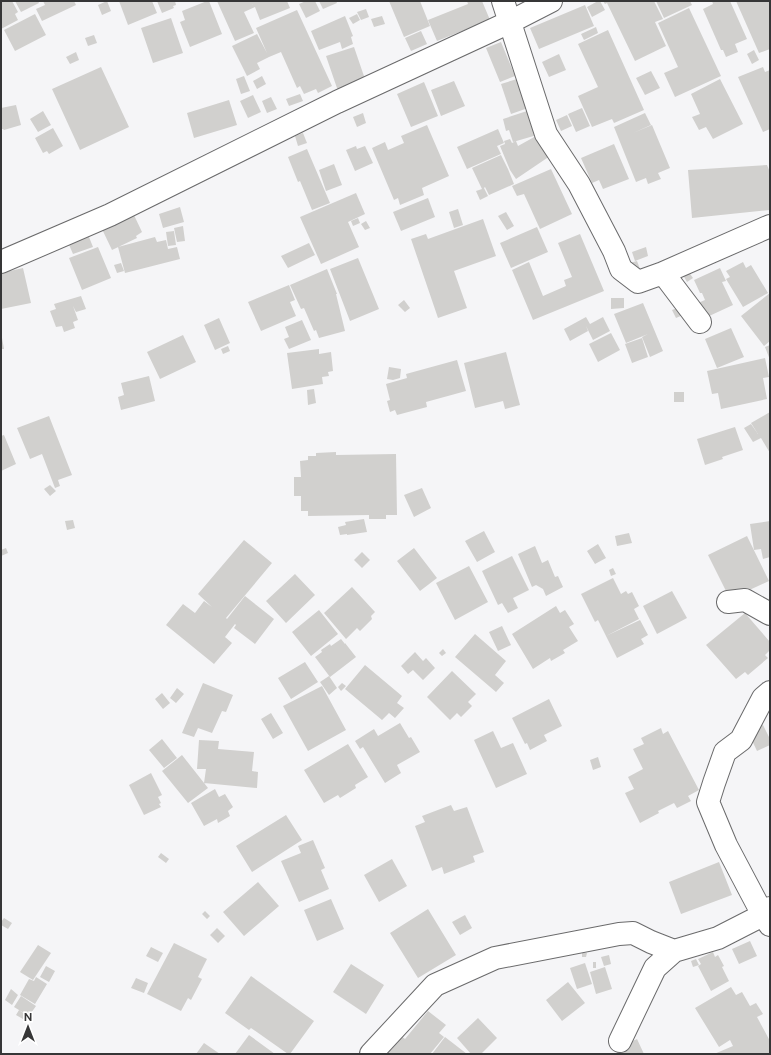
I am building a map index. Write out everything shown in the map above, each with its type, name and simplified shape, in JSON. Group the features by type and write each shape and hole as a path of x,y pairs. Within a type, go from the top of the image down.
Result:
{"street":[{"path":"503,1 546,134 579,184 614,251 621,269 638,282 770,226"},
{"path":"1,262 110,215 337,102 510,22 551,1"},
{"path":"664,272 700,322"},
{"path":"728,602 745,600 770,614"},
{"path":"620,1041 655,968 674,951 718,938 768,916 726,845 708,802 725,752 741,740 763,698 770,692"},
{"path":"371,1054 435,985 495,958 619,934 633,933 674,951"}],"building":[{"path":"1,1 12,1 18,12 15,14 18,20 1,29"},
{"path":"15,1 38,1 39,3 21,12"},
{"path":"43,1 74,1 76,5 42,21 36,9 45,5"},
{"path":"107,1 111,11 102,15 98,5"},
{"path":"119,1 152,1 157,13 128,25"},
{"path":"157,1 175,1 176,5 173,6 174,8 162,13"},
{"path":"209,1 222,34 190,47 180,22 185,20 182,11"},
{"path":"217,1 287,1 290,8 260,20 255,7 244,12 254,33 235,41"},
{"path":"306,1 315,1 320,11 306,18 299,4"},
{"path":"319,1 336,1 337,3 323,9"},
{"path":"389,1 420,1 430,26 404,37"},
{"path":"467,1 482,1 490,20 437,41 428,20 468,4"},
{"path":"600,1 605,10 592,17 587,7"},
{"path":"603,1 654,1 663,19 655,22 666,46 635,61 607,3 605,4"},
{"path":"656,1 690,1 692,5 664,18"},
{"path":"712,1 730,1 747,39 735,44 738,52 726,57 723,50 721,50 703,9 713,4"},
{"path":"736,1 770,1 770,49 759,53"},
{"path":"585,5 594,26 539,49 530,28"},
{"path":"689,8 721,76 675,97 664,73 678,67 658,23"},
{"path":"366,9 369,17 361,20 357,12"},
{"path":"297,10 332,86 318,93 316,89 304,94 300,86 297,88 281,52 257,63 260,69 247,76 232,46 257,34 267,53 256,28"},
{"path":"35,14 46,35 15,51 4,30"},
{"path":"357,14 360,20 353,24 349,18"},
{"path":"345,16 353,36 351,37 353,44 342,49 340,42 319,50 311,31"},
{"path":"382,16 385,24 374,27 371,19"},
{"path":"171,18 183,53 153,63 141,28"},
{"path":"596,27 598,33 584,40 581,34"},
{"path":"608,30 644,110 614,123 612,119 592,127 578,96 598,87 578,44"},
{"path":"421,31 427,44 411,51 405,38"},
{"path":"94,35 97,43 88,46 85,38"},
{"path":"501,42 515,76 500,82 486,48"},
{"path":"354,47 366,82 338,91 326,56"},
{"path":"754,50 759,60 752,64 747,54"},
{"path":"76,52 79,60 70,64 66,57"},
{"path":"559,54 566,70 549,77 542,62"},
{"path":"101,67 129,127 80,150 52,89"},
{"path":"763,67 765,72 770,70 770,129 763,132 738,77"},
{"path":"651,71 660,88 645,95 636,78"},
{"path":"244,76 250,91 241,94 236,79"},
{"path":"262,76 266,84 257,89 253,81"},
{"path":"517,79 528,108 511,114 501,84"},
{"path":"720,79 743,124 713,139 706,127 699,130 692,117 700,114 691,94"},
{"path":"454,81 465,106 441,116 431,90"},
{"path":"424,82 438,116 411,127 397,94"},
{"path":"300,94 303,101 289,106 286,99"},
{"path":"253,95 261,112 248,118 240,101"},
{"path":"271,97 277,109 267,113 262,101"},
{"path":"229,100 237,125 194,138 187,113"},
{"path":"16,105 21,125 4,130 1,129 1,108"},
{"path":"582,108 590,126 576,132 568,114"},
{"path":"530,110 537,135 513,142 509,130 506,131 503,119"},
{"path":"43,111 51,125 38,132 30,119"},
{"path":"363,113 366,123 357,127 353,117"},
{"path":"645,113 651,125 633,133 652,125 670,168 658,173 661,179 648,184 646,178 636,182 614,127"},
{"path":"567,115 572,126 561,131 556,120"},
{"path":"427,125 449,176 422,188 424,195 400,205 398,198 394,200 372,148 385,142 388,150 404,143 401,136"},
{"path":"53,128 63,146 49,154 47,151 43,153 35,138"},
{"path":"498,129 504,143 497,146 501,154 467,169 457,147"},
{"path":"303,133 307,143 298,146 295,136"},
{"path":"536,136 550,156 516,179 510,170 500,146 505,144 504,141 510,139 512,143 516,141 518,146"},
{"path":"614,144 629,179 603,189 599,180 592,183 581,158"},
{"path":"356,146 357,149 365,146 373,163 355,171 346,150"},
{"path":"307,149 330,203 312,210 300,181 298,182 288,157"},
{"path":"501,155 514,184 489,195 485,187 484,188 488,196 480,200 476,191 482,189 472,168"},
{"path":"334,164 342,185 326,191 319,170"},
{"path":"767,165 770,172 770,210 692,218 688,170"},
{"path":"551,169 572,214 540,229 524,194 517,196 512,186"},
{"path":"356,193 365,214 348,222 359,247 321,264 300,217"},
{"path":"428,198 435,217 401,231 393,212"},
{"path":"180,207 184,222 163,228 159,214"},
{"path":"458,209 463,225 454,228 449,212"},
{"path":"506,212 514,226 507,230 498,216"},
{"path":"133,213 142,232 136,236 137,238 112,250 101,227"},
{"path":"358,218 360,223 353,226 351,221"},
{"path":"483,219 496,256 454,271 467,308 438,318 411,239 426,234 428,239"},
{"path":"366,221 370,228 365,230 361,224"},
{"path":"183,226 185,241 177,242 174,228"},
{"path":"537,227 548,252 511,268 500,243"},
{"path":"174,231 176,245 168,246 166,232"},
{"path":"87,232 93,247 73,254 67,240"},
{"path":"580,234 604,291 533,320 512,270 529,262 543,296 566,286 564,280 572,277 558,243"},
{"path":"155,237 157,242 166,240 168,249 177,247 180,259 125,273 118,247"},
{"path":"309,243 315,255 288,268 281,256"},
{"path":"98,247 111,278 82,290 69,258"},
{"path":"646,247 648,256 635,261 632,252"},
{"path":"358,258 379,309 350,321 330,269"},
{"path":"637,261 640,269 630,273 626,264"},
{"path":"743,262 746,268 751,265 768,293 743,307 726,279 730,277 726,271"},
{"path":"121,263 124,271 117,273 114,265"},
{"path":"23,268 31,303 1,309 1,273"},
{"path":"720,268 726,281 722,282 733,305 707,317 698,303 705,300 694,280"},
{"path":"327,269 337,294 345,331 319,338 316,330 314,331 304,308 301,309 290,285"},
{"path":"688,271 693,278 687,282 683,275"},
{"path":"289,285 295,300 290,302 296,316 261,331 248,302"},
{"path":"770,293 770,341 764,346 741,316"},
{"path":"81,296 86,309 76,312 73,306 78,320 73,322 75,328 64,332 62,326 56,327 50,311 56,309 54,304"},
{"path":"611,298 624,298 624,308 611,309"},
{"path":"404,300 410,308 405,312 398,305"},
{"path":"643,303 663,351 650,357 642,337 648,334 626,343 614,314"},
{"path":"680,307 683,315 676,318 672,310"},
{"path":"586,317 590,324 603,317 610,331 593,340 586,326 588,331 570,341 564,329"},
{"path":"219,318 230,343 215,350 204,325"},
{"path":"302,320 311,340 289,349 284,339 289,337 285,327"},
{"path":"731,328 744,357 717,368 705,339"},
{"path":"611,333 620,350 598,362 589,344"},
{"path":"183,335 196,362 160,379 147,352"},
{"path":"2,338 4,349 1,349"},
{"path":"642,338 648,357 632,363 625,344"},
{"path":"770,345 770,360 765,347"},
{"path":"228,346 230,351 223,354 221,349"},
{"path":"319,349 319,354 331,352 333,371 328,372 329,376 322,377 323,384 292,389 287,353"},
{"path":"506,352 520,405 505,409 503,401 475,408 464,363"},
{"path":"765,358 769,377 763,378 767,399 721,409 718,393 712,394 707,371"},
{"path":"457,360 466,391 426,402 427,407 397,415 395,410 390,412 387,401 390,400 386,384 407,378 406,374"},
{"path":"389,367 401,369 400,378 393,380 387,379"},
{"path":"149,376 155,401 121,410 118,397 124,395 121,383"},
{"path":"314,389 316,403 308,405 307,390"},
{"path":"674,392 684,392 684,402 674,402"},
{"path":"770,412 770,453 761,438 753,442 744,428 751,424 758,434 751,423"},
{"path":"49,416 72,475 58,480 60,486 55,488 42,454 30,459 17,428"},
{"path":"735,427 743,450 705,465 697,439"},
{"path":"4,435 16,464 1,471 1,436"},
{"path":"336,452 336,455 396,454 397,515 386,515 386,519 369,519 369,515 308,516 308,511 301,511 301,496 294,496 294,477 301,477 300,461 308,460 308,456 316,456 316,453"},
{"path":"50,485 56,491 50,496 44,489"},
{"path":"422,488 431,508 414,517 404,495"},
{"path":"364,519 367,532 340,535 338,527 346,525 345,522"},
{"path":"73,520 75,528 67,530 65,521"},
{"path":"770,521 770,557 763,559 761,549 754,550 750,524"},
{"path":"484,531 495,552 477,562 465,541"},
{"path":"629,533 632,543 617,546 615,536"},
{"path":"747,536 769,581 730,599 708,555"},
{"path":"244,540 272,563 226,618 227,619 245,596 274,619 255,644 234,628 236,625 235,624 225,637 232,643 214,664 166,625 183,604 195,613 204,601 212,607 198,594"},
{"path":"598,544 606,558 595,564 587,551"},
{"path":"535,546 542,563 548,560 555,577 558,576 563,587 546,596 543,589 536,585 532,587 518,554"},
{"path":"6,548 8,553 1,556 1,550"},
{"path":"414,548 437,578 420,591 397,561"},
{"path":"362,552 370,560 362,568 354,560"},
{"path":"512,556 529,590 513,598 518,608 508,613 502,603 498,605 482,571"},
{"path":"469,566 488,602 455,620 436,583"},
{"path":"613,568 616,574 611,576 609,570"},
{"path":"295,574 315,595 286,623 266,601"},
{"path":"613,578 621,594 626,591 628,594 632,592 639,606 634,609 639,619 606,636 598,620 595,622 581,594"},
{"path":"352,587 375,612 371,616 372,619 360,631 357,628 346,639 324,613"},
{"path":"672,591 687,618 657,634 643,606"},
{"path":"556,606 560,613 565,610 574,624 569,627 578,641 563,650 565,653 551,661 550,658 533,669 512,634"},
{"path":"319,610 338,634 311,656 292,632"},
{"path":"745,613 770,642 770,650 765,655 768,658 748,675 745,672 736,679 706,645"},
{"path":"640,620 648,635 641,639 644,644 617,658 606,636"},
{"path":"502,626 511,645 498,651 489,632"},
{"path":"475,634 506,661 495,675 504,683 496,692 455,657"},
{"path":"341,639 356,657 330,677 315,657 322,652 321,650 330,644 331,646"},
{"path":"443,649 446,653 442,656 439,653"},
{"path":"415,652 423,661 426,658 435,668 423,680 413,670 408,674 401,666"},
{"path":"305,662 318,682 291,699 278,678"},
{"path":"365,665 402,696 397,703 404,708 395,718 389,713 382,720 345,689"},
{"path":"452,671 476,694 468,702 472,706 461,717 457,713 450,720 427,697"},
{"path":"329,676 337,688 329,695 320,682"},
{"path":"203,683 233,695 226,712 222,711 212,733 198,728 194,737 182,733"},
{"path":"342,683 346,686 341,691 338,687"},
{"path":"322,686 346,730 308,751 283,706"},
{"path":"177,688 184,694 176,703 170,698"},
{"path":"162,693 170,703 163,709 155,699"},
{"path":"549,699 562,726 544,735 547,741 530,750 527,743 525,744 512,718"},
{"path":"271,713 283,733 273,739 261,719"},
{"path":"400,723 420,752 397,765 401,773 385,783 363,747 360,749 355,741 374,729 378,736"},
{"path":"763,725 770,739 770,745 757,751 748,732"},
{"path":"661,728 663,734 668,731 699,790 688,796 691,801 677,808 674,803 658,811 659,813 640,823 625,793 634,789 628,777 643,769 633,749 644,744 641,738"},
{"path":"493,731 501,748 513,743 527,774 496,788 474,740"},
{"path":"162,739 177,758 164,768 149,750"},
{"path":"199,740 219,741 218,749 254,752 252,771 258,772 257,788 204,783 206,769 197,769"},
{"path":"348,744 368,777 355,785 356,788 340,798 338,795 324,803 304,770"},
{"path":"182,755 208,788 188,803 162,771"},
{"path":"598,757 601,767 593,770 590,760"},
{"path":"151,773 162,795 158,797 161,807 144,815 129,785"},
{"path":"215,789 219,797 225,794 233,807 228,811 230,816 218,823 217,819 204,826 191,803"},
{"path":"451,805 454,811 467,807 484,852 473,856 475,862 444,874 442,867 432,871 415,826 425,822 422,816"},
{"path":"286,815 302,840 252,872 236,846"},
{"path":"313,840 325,868 321,870 329,889 299,902 281,861 301,853 298,846"},
{"path":"161,853 169,859 166,863 158,857"},
{"path":"392,859 407,886 379,902 364,875"},
{"path":"719,862 732,895 681,914 669,882"},
{"path":"258,882 279,906 244,936 223,912"},
{"path":"331,899 344,929 317,941 304,910"},
{"path":"428,909 456,955 418,978 390,933"},
{"path":"205,911 210,916 207,919 202,914"},
{"path":"465,915 472,928 460,935 452,922"},
{"path":"4,918 12,923 8,929 1,925"},
{"path":"217,928 225,936 218,943 210,935"},
{"path":"750,941 757,956 739,964 732,949"},
{"path":"174,943 207,959 198,977 202,979 191,1000 188,998 181,1011 147,994"},
{"path":"38,945 51,953 33,980 20,972"},
{"path":"151,947 163,953 158,962 146,956"},
{"path":"713,952 715,957 718,955 724,966 722,967 729,981 711,991 698,966 701,964 698,959"},
{"path":"582,953 587,953 586,957 582,957"},
{"path":"609,955 611,964 604,966 601,957"},
{"path":"696,959 699,965 693,967 691,961"},
{"path":"593,962 596,962 596,968 593,968"},
{"path":"585,963 592,984 577,989 570,968"},
{"path":"351,964 384,985 366,1014 333,992"},
{"path":"46,966 55,971 49,982 40,977"},
{"path":"605,967 612,989 596,994 590,972"},
{"path":"251,976 314,1021 290,1054 251,1028 249,1030 225,1013"},
{"path":"36,977 47,984 35,1004 20,995 29,979 34,981"},
{"path":"136,978 148,983 144,993 131,988"},
{"path":"568,982 585,1003 562,1021 546,1000"},
{"path":"731,987 736,995 742,992 750,1006 756,1003 763,1014 757,1017 770,1041 770,1054 714,1054 733,1046 730,1040 719,1047 695,1008"},
{"path":"11,989 18,995 12,1005 5,1000"},
{"path":"21,996 36,1006 29,1016 14,1007"},
{"path":"19,1010 26,1015 23,1019 16,1015"},
{"path":"428,1011 446,1025 439,1033 444,1037 430,1054 377,1054 396,1032 405,1039"},
{"path":"478,1018 497,1038 481,1054 471,1054 457,1038"},
{"path":"249,1035 275,1054 235,1054"},
{"path":"445,1037 467,1054 432,1054"},
{"path":"637,1039 644,1054 618,1054 616,1049"},
{"path":"204,1043 220,1054 196,1054"}]}
